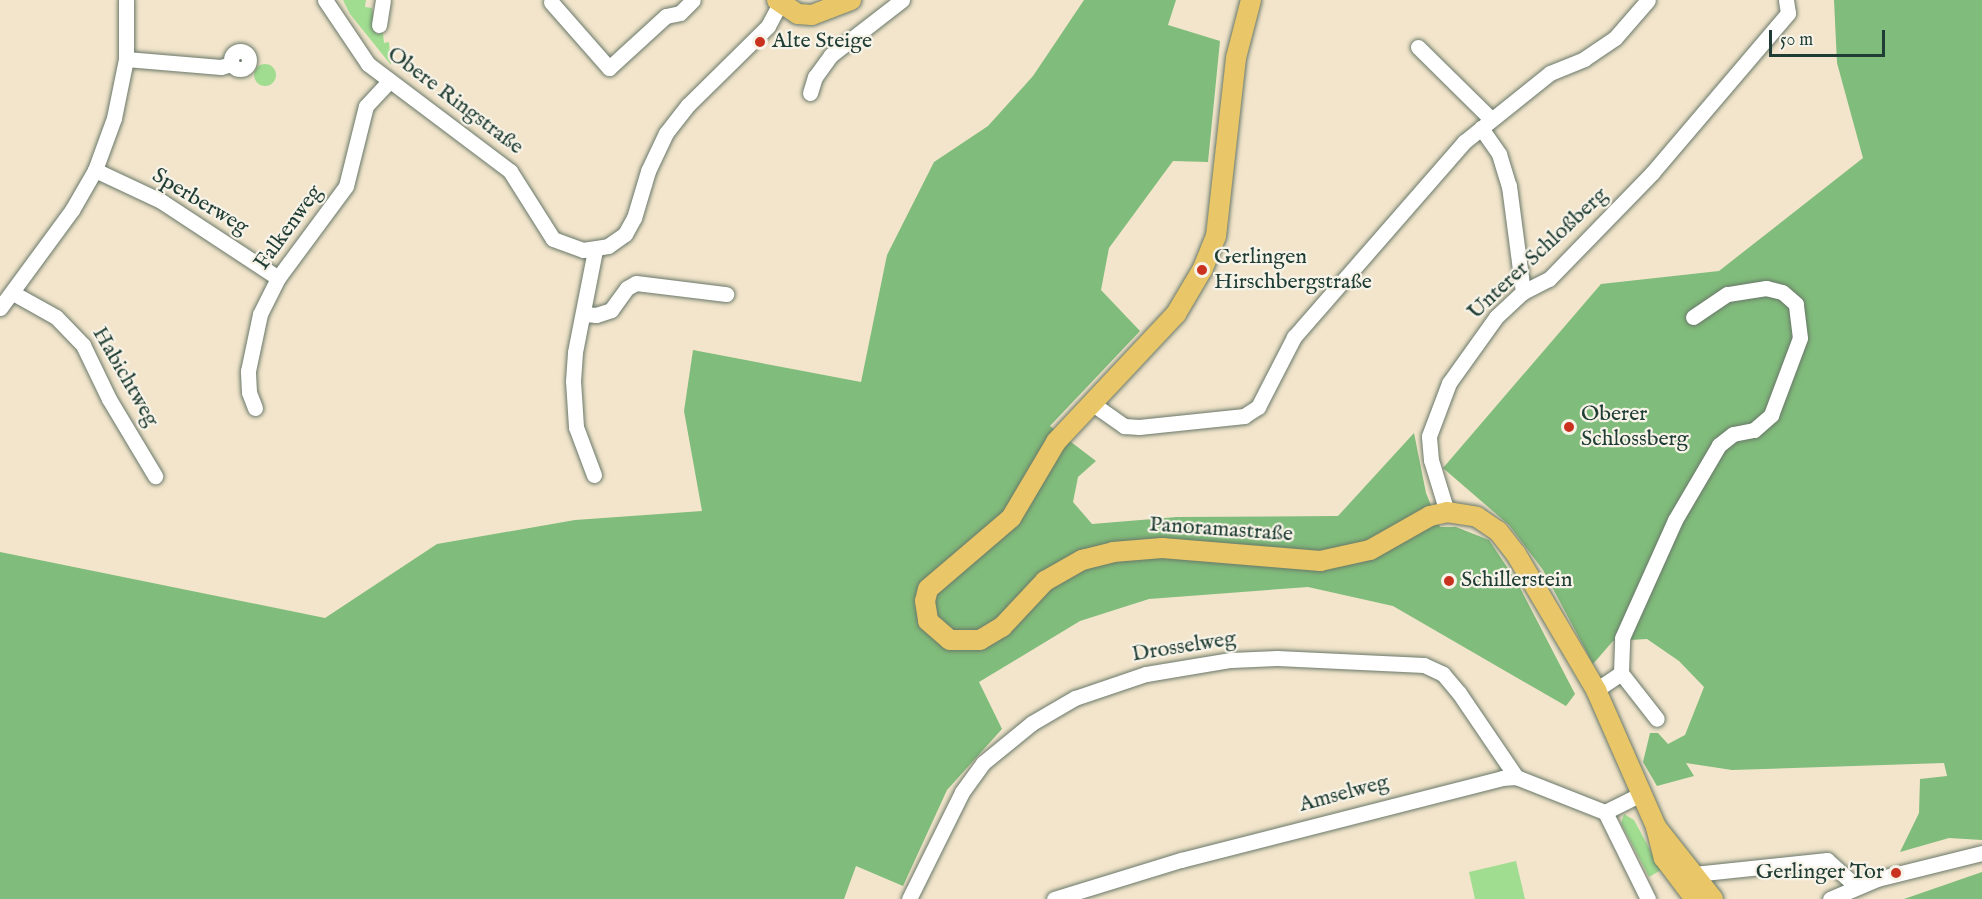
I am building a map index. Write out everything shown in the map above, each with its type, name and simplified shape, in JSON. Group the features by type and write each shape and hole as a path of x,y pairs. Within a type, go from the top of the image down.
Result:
{"main road":[{"path":"778,2 798,14 812,15 851,0"},
{"name":"Panoramastraße","path":"1251,0 1236,58 1215,236 1205,262 1176,314 1085,407 1056,442 1011,518 928,589 925,601 928,621 950,640 970,642 991,636 1045,581 1097,555 1162,548 1320,561 1362,553 1412,523 1448,512 1477,517 1508,542 1596,690 1656,827 1695,899"},
{"name":"Panoramastraße","path":"1687,886 1713,899"}],"street":[{"path":"0,308 72,210 95,170 114,118 126,59 126,0"},
{"name":"Obere Ringstraße","path":"325,0 368,64 388,82 510,171 553,239 578,249 595,250"},
{"path":"379,25 383,0"},
{"path":"551,2 609,68 666,16 680,13 693,0"},
{"path":"810,93 815,77 831,55 902,0"},
{"path":"1085,407 1124,426 1139,427 1244,416 1258,407 1294,337 1464,142 1550,73 1584,59 1615,38 1648,0"},
{"name":"Unterer Schloßberg","path":"1448,512 1431,459 1432,419 1449,383 1477,342 1523,292 1549,279 1606,225 1752,59 1788,13 1786,0"},
{"path":"594,475 579,440 573,399 575,351 585,314 595,250 625,234 666,133 688,105 768,26 778,2"},
{"path":"1418,47 1486,123 1509,186 1523,292"},
{"path":"126,59 221,67 231,64"},
{"name":"Falkenweg","path":"255,408 249,392 249,357 261,314 278,278 346,186 366,106 388,82"},
{"name":"Sperberweg","path":"95,170 170,206 278,278"},
{"path":"585,314 604,314 636,283 726,294"},
{"path":"1657,718 1621,673 1622,638 1675,520 1719,445 1733,434 1754,430 1771,414 1800,338 1796,304 1782,292 1766,288 1727,294 1693,317"},
{"name":"Habichtweg","path":"13,293 56,317 83,345 109,399 155,476"},
{"name":"Drosselweg","path":"909,899 962,792 991,756 1032,723 1075,698 1146,674 1231,660 1277,658 1424,665 1443,674 1459,693 1516,777"},
{"path":"1596,690 1621,673"},
{"path":"1516,777 1605,812 1648,899"},
{"name":"Amselweg","path":"1054,899 1080,888 1403,801 1516,777"},
{"path":"1605,812 1641,794"},
{"path":"1830,899 1856,886 1982,853"},
{"path":"1687,886 1827,860 1856,886"}],"green space":[{"path":"343,0 366,0 365,7 372,8 376,34 383,33 384,43 389,42 391,65 350,14"},
{"path":"1084,0 1176,0 1168,25 1220,41 1208,162 1173,161 1109,248 1101,290 1140,331 1050,426 1096,461 1078,477 1073,502 1092,524 1177,517 1338,516 1414,433 1426,493 1440,527 1456,527 1489,540 1517,582 1575,694 1566,706 1393,606 1308,587 1149,599 1080,621 979,682 1002,729 947,790 903,886 856,866 844,899 0,899 0,552 325,618 437,544 575,520 702,511 684,411 693,350 861,382 887,255 934,162 988,126 1033,76"},
{"path":"1834,0 1982,0 1982,840 1949,838 1900,852 1919,813 1920,779 1947,776 1944,763 1732,770 1686,763 1694,776 1657,786 1643,762 1650,733 1658,733 1668,744 1685,735 1704,687 1679,661 1647,639 1613,641 1593,664 1543,570 1509,525 1443,468 1601,284 1719,271 1863,158 1837,63"},
{"path":"265,64 273,67 276,75 273,83 265,86 257,83 254,75 257,67"},
{"path":"1624,814 1634,820 1661,870 1649,877 1621,823"},
{"path":"1516,861 1525,899 1475,899 1469,872"},
{"path":"1982,872 1982,899 1904,899"}],"place":[{"name":"Alte Steige","path":"760,42"},
{"name":"Gerlingen Hirschbergstraße","path":"1202,270"},
{"name":"Oberer Schlossberg","path":"1569,427"},
{"name":"Schillerstein","path":"1449,581"},
{"name":"Gerlinger Tor","path":"1896,873"}]}
